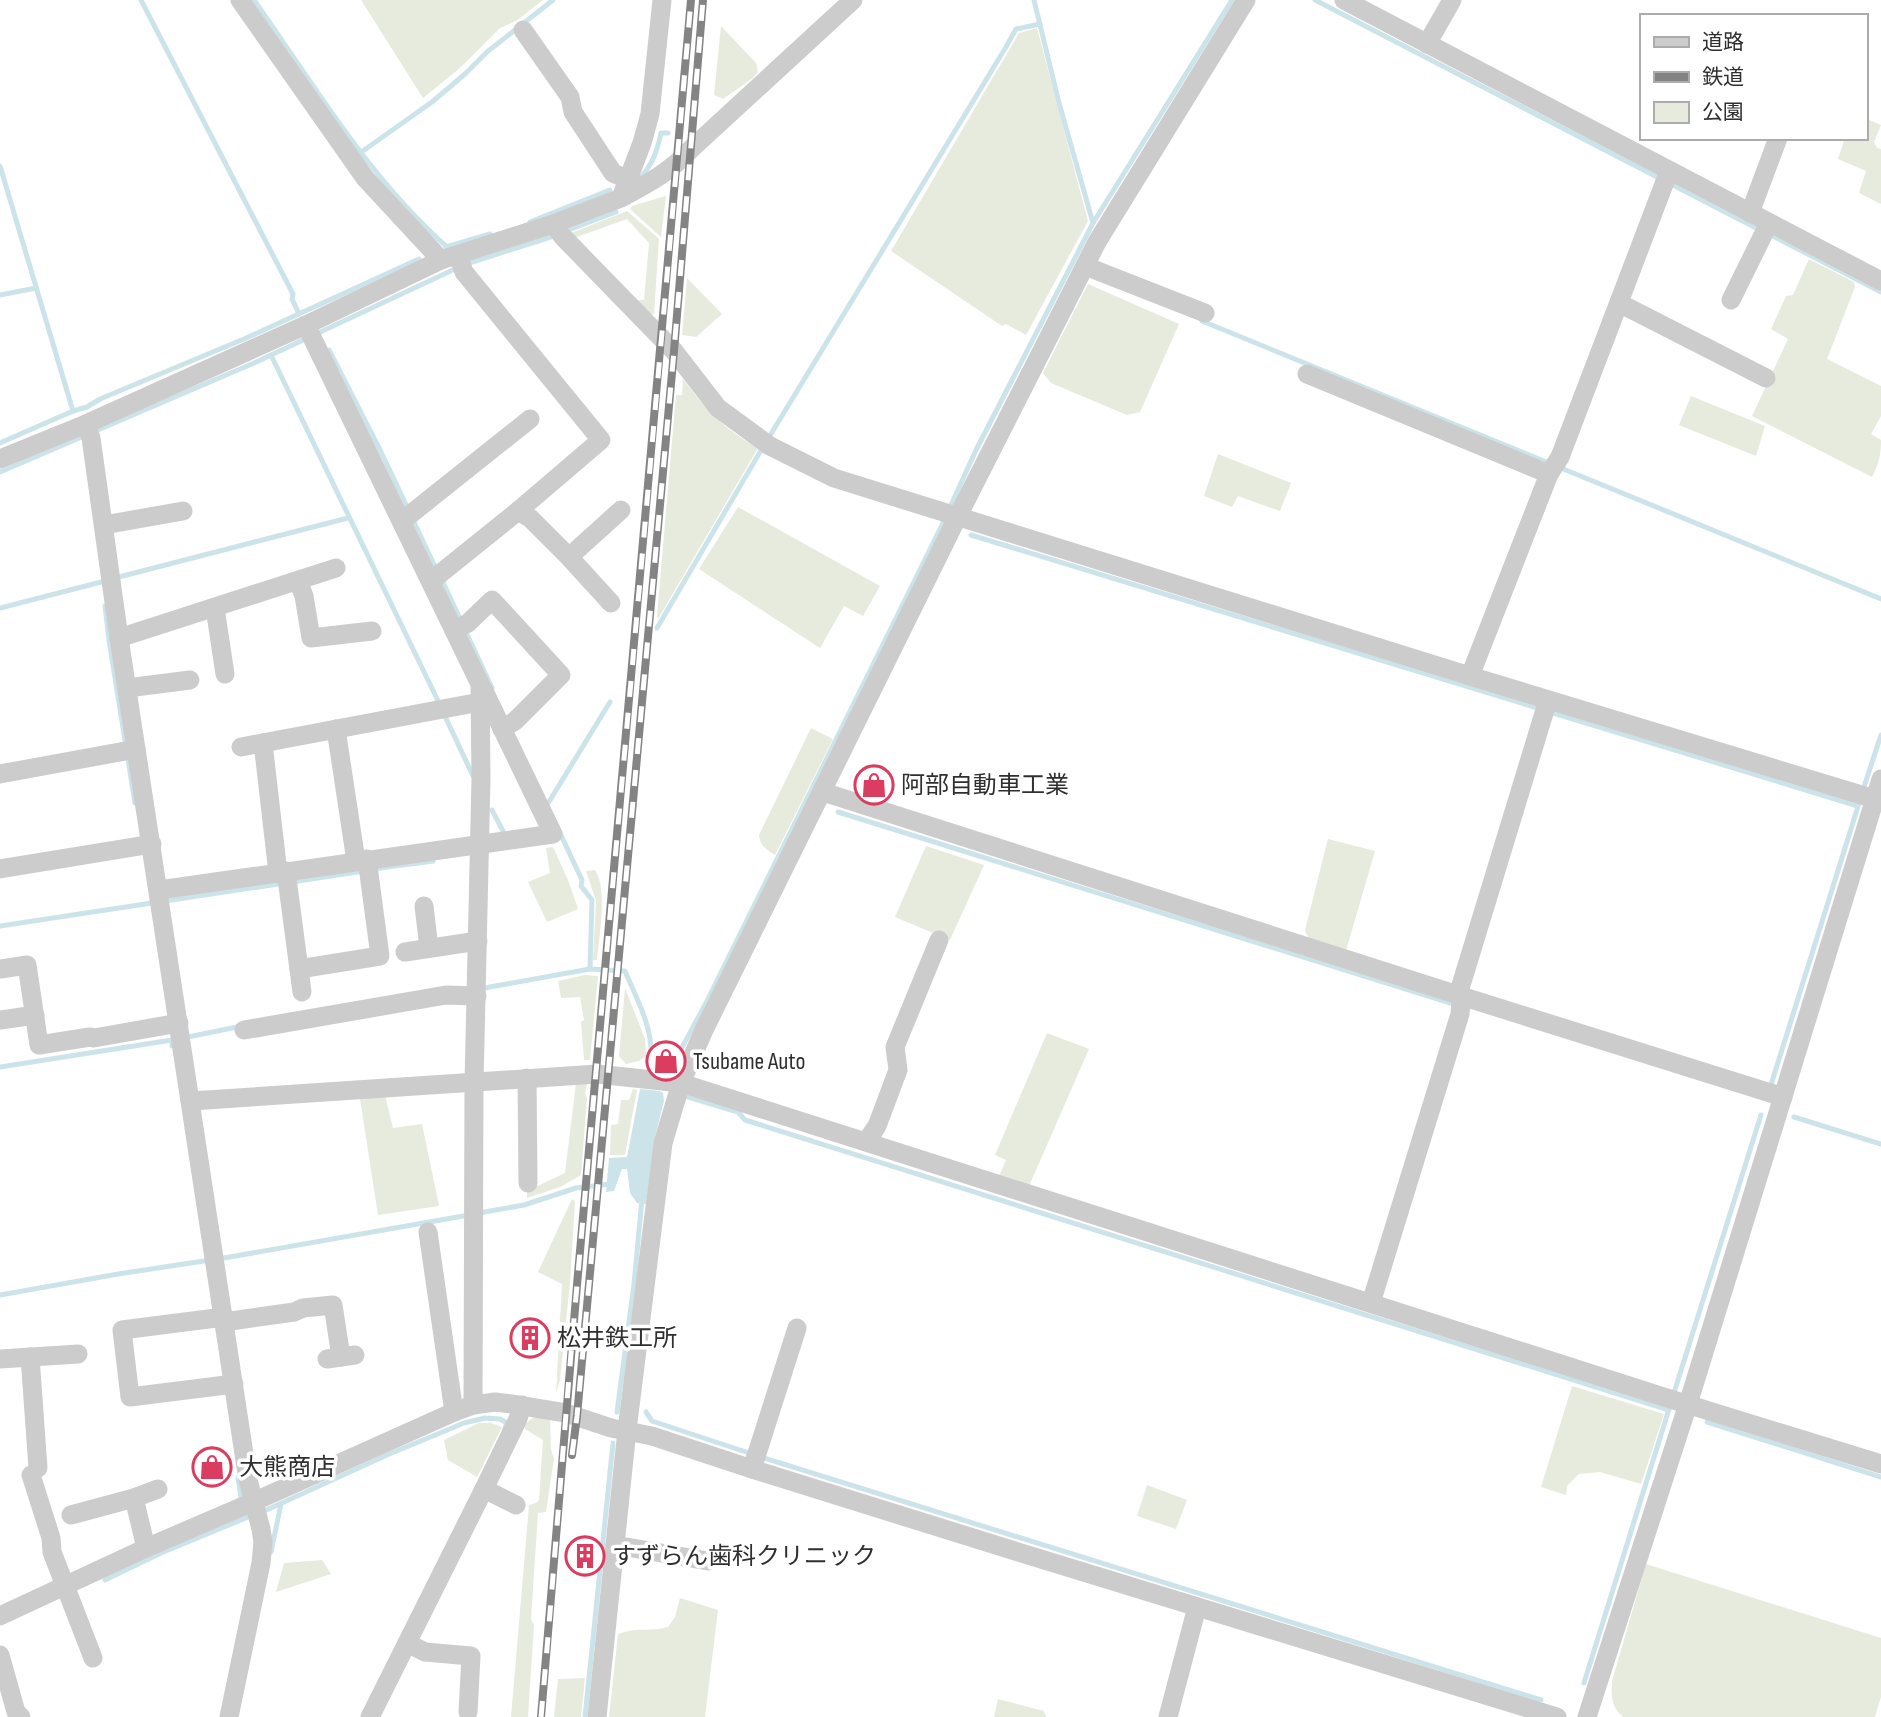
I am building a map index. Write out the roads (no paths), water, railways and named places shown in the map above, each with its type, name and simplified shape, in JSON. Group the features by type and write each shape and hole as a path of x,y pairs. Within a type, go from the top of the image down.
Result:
{"street":[{"path":"240,0 365,178 456,262 601,440 524,514 436,577"},
{"path":"625,189 650,114 662,0"},
{"path":"0,459 89,431 310,333 456,262 558,230 625,189 653,182 677,164 853,0"},
{"path":"597,1717 627,1430 663,1143 681,1083 704,1030 823,792 950,515 1097,242 1246,0"},
{"path":"1344,0 1667,178 1750,213 1881,281"},
{"path":"1427,44 1452,0"},
{"path":"523,30 570,97 573,111 625,189"},
{"path":"1750,213 1777,140"},
{"path":"1470,676 1667,178"},
{"path":"1731,300 1769,223"},
{"path":"558,230 674,351 718,408 766,444 834,478 1470,676 1546,708 1870,798"},
{"path":"1085,265 1205,313"},
{"path":"1619,303 1766,378"},
{"path":"310,333 407,517 460,627 480,693 480,850 474,1083 473,1405"},
{"path":"1307,374 1553,467"},
{"path":"407,517 530,419"},
{"path":"89,431 127,688 129,751 144,845 160,896 175,1030 191,1101 215,1259 228,1385 263,1542 229,1717"},
{"path":"569,556 621,510"},
{"path":"104,525 183,511"},
{"path":"524,514 569,556 611,603"},
{"path":"119,638 336,568"},
{"path":"298,580 311,638 372,631"},
{"path":"460,627 492,600 561,675 507,726"},
{"path":"215,608 225,674"},
{"path":"127,688 190,680"},
{"path":"241,747 441,710 480,693"},
{"path":"160,896 480,850 507,840 553,834 507,726 480,693"},
{"path":"1371,1303 1546,708"},
{"path":"299,969 380,956 365,866 336,729"},
{"path":"263,743 302,992"},
{"path":"0,774 129,751"},
{"path":"1587,1717 1678,1401 1773,1094 1870,798 1881,779"},
{"path":"823,792 1460,1003 1773,1094"},
{"path":"0,869 144,845"},
{"path":"424,906 429,948"},
{"path":"866,1142 877,1126 898,1070 895,1047 939,940"},
{"path":"405,952 478,941"},
{"path":"0,970 27,965 39,1045 90,1037 175,1030"},
{"path":"244,1030 477,992"},
{"path":"0,1020 35,1015"},
{"path":"191,1101 597,1074 681,1083 1881,1464"},
{"path":"527,1078 528,1183"},
{"path":"428,1232 454,1412"},
{"path":"228,1385 130,1397 122,1330 294,1312 303,1308 333,1305 341,1357"},
{"path":"755,1460 796,1328"},
{"path":"0,1359 78,1354"},
{"path":"30,1357 35,1472 52,1552 93,1658"},
{"path":"0,1616 146,1548 256,1510 454,1412 473,1405 495,1402 566,1413 611,1428 755,1460 1198,1607 1557,1717"},
{"path":"370,1717 484,1489 518,1419 522,1405"},
{"path":"71,1515 158,1489"},
{"path":"484,1489 516,1505"},
{"path":"134,1498 146,1548"},
{"path":"615,1545 708,1561"},
{"path":"1168,1717 1198,1607"},
{"path":"407,1643 425,1652 471,1656 468,1712"},
{"path":"0,1655 15,1715"}],"water":[{"path":"640,1089 660,1091 664,1101 654,1141 646,1204 637,1203 630,1193 627,1169 622,1169 614,1191 606,1192 609,1158 627,1157"}],"waterway":[{"path":"141,0 293,294 292,299 299,314"},
{"path":"254,0 367,160 418,220 447,247"},
{"path":"360,153 432,102 487,52 553,0"},
{"path":"1034,0 1059,103 1093,223"},
{"path":"675,1071 679,1053 942,525 976,450 1093,223 1232,0"},
{"path":"1315,0 1661,179"},
{"path":"657,628 760,452 1016,29 1040,24"},
{"path":"640,178 654,157 661,133 668,133"},
{"path":"0,166 73,411"},
{"path":"1669,183 1760,230"},
{"path":"530,222 610,190"},
{"path":"566,231 616,212 614,209"},
{"path":"446,247 490,234"},
{"path":"1769,234 1881,292"},
{"path":"466,264 557,235"},
{"path":"0,443 244,339 419,259"},
{"path":"0,472 254,363 457,268"},
{"path":"0,295 36,288"},
{"path":"1202,321 1881,599"},
{"path":"329,350 409,511"},
{"path":"271,355 440,705"},
{"path":"115,578 348,518"},
{"path":"413,520 437,571"},
{"path":"971,535 1541,709"},
{"path":"442,580 461,621"},
{"path":"0,608 105,581"},
{"path":"105,606 135,803"},
{"path":"465,630 492,688"},
{"path":"547,805 610,702"},
{"path":"1550,712 1858,806"},
{"path":"444,714 473,776"},
{"path":"1863,790 1881,735"},
{"path":"1770,1088 1860,800"},
{"path":"492,810 505,835"},
{"path":"838,812 1457,1005"},
{"path":"560,833 582,880 581,886 592,900 590,969 625,971 647,1024 651,1057"},
{"path":"373,869 433,861"},
{"path":"0,926 364,871"},
{"path":"479,989 590,969"},
{"path":"183,1038 242,1026"},
{"path":"0,1067 172,1040 172,1046"},
{"path":"688,1097 738,1112 745,1120 1669,1410"},
{"path":"1673,1396 1761,1115"},
{"path":"1794,1117 1881,1144"},
{"path":"479,1213 524,1205 576,1188 610,1184 610,1181"},
{"path":"617,1412 642,1199"},
{"path":"0,1295 469,1215"},
{"path":"1584,1683 1669,1409"},
{"path":"646,1412 652,1421 752,1454"},
{"path":"262,1512 464,1423 485,1418 500,1419 507,1423 505,1428"},
{"path":"1707,1422 1881,1477"},
{"path":"585,1717 613,1443"},
{"path":"761,1457 1541,1700"},
{"path":"238,1477 241,1498"},
{"path":"271,1552 281,1504"},
{"path":"105,1580 161,1553 253,1515"}],"railway":[{"path":"541,1717 691,0"},
{"path":"572,1455 674,351 703,0"}],"place":[{"name":"阿部自動車工業","path":"874,785"},
{"name":"Tsubame Auto","path":"666,1061"},
{"name":"松井鉄工所","path":"530,1338"},
{"name":"大熊商店","path":"212,1467"},
{"name":"すずらん歯科クリニック","path":"585,1556"}]}
